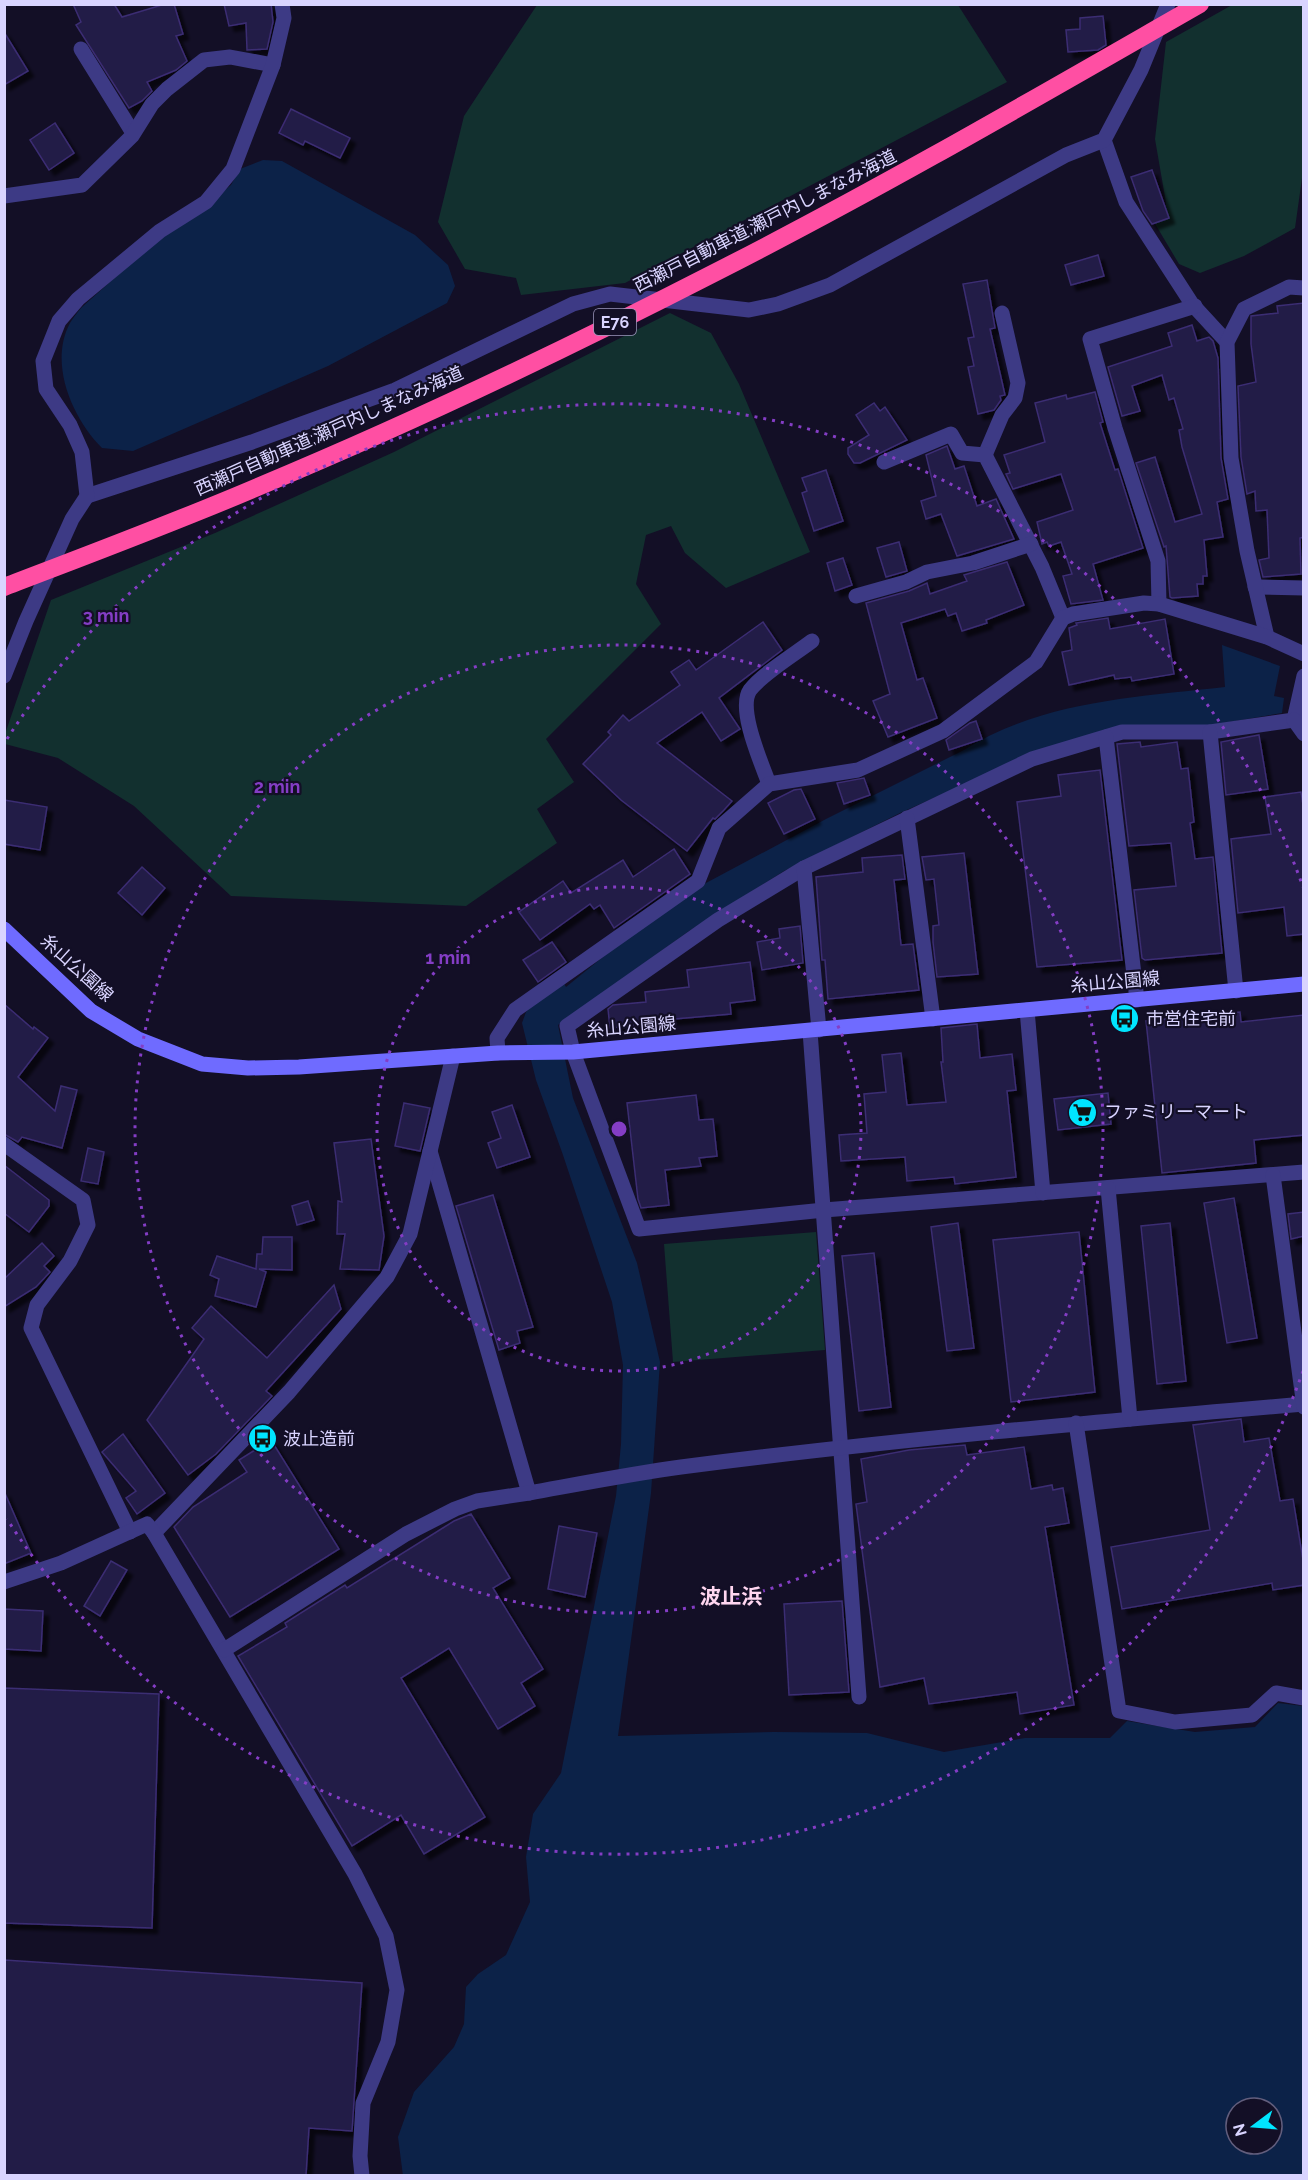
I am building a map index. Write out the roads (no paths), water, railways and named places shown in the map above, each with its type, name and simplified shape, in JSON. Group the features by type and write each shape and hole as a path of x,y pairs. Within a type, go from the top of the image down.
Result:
{"highway":[{"path":"1120,50 1190,4"},
{"name":"西瀬戸自動車道;瀬戸内しまなみ海道","path":"4,587 261,486 365,440 719,271 844,206 1008,115 1200,4"}],"main road":[{"name":"糸山公園線","path":"4,929 90,1011 138,1039 202,1064 248,1068 299,1067 498,1053 573,1052 1304,984"}],"street":[{"path":"87,496 82,452 70,425 46,389 43,361 59,321 78,299 160,231 206,202 233,169 273,65 284,18 282,4"},
{"path":"4,676 72,519 87,496 252,442 395,390 573,304 610,294 749,310 778,304 830,285 1066,155 1104,140 1142,70 1168,4"},
{"path":"81,49 134,133"},
{"path":"4,196 82,185 134,133 152,104 167,88 204,60 230,57 273,65"},
{"path":"1104,140 1126,202 1195,306 1227,342"},
{"path":"1267,638 1247,551 1232,458 1227,342 1244,309 1289,287 1304,288"},
{"path":"1159,604 1158,561 1115,429 1090,339 1195,306"},
{"path":"985,455 1002,415 1016,398 1018,383 1002,313"},
{"path":"884,462 951,434 962,453 985,455"},
{"path":"985,455 1031,544 1063,618"},
{"path":"856,596 906,582 927,572 973,562 1031,544"},
{"path":"1256,587 1304,588"},
{"path":"498,1053 497,1038 515,1010 699,881 719,828 769,784 858,770 943,731 1036,662 1063,618 1073,614 1144,603 1159,604 1267,638 1304,654"},
{"path":"769,784 746,715 748,693 757,683 812,641"},
{"path":"1304,676 1294,720 1304,734"},
{"path":"1294,720 1210,732 1122,732 1032,759 804,868 718,921 567,1026 573,1052 639,1229 824,1210 1304,1172"},
{"path":"1210,732 1236,990"},
{"path":"1106,737 1137,1000"},
{"path":"907,818 933,1019"},
{"path":"804,868 824,1210 859,1697"},
{"path":"1027,1010 1043,1193"},
{"path":"154,1533 288,1392 387,1277 410,1234 453,1056"},
{"path":"4,1144 83,1200 88,1226 70,1261 37,1305 31,1328 130,1532"},
{"path":"430,1150 529,1493"},
{"path":"224,1650 406,1534 455,1509 477,1501 640,1474 842,1448 1076,1424 1303,1405 1273,1175"},
{"path":"1108,1188 1130,1419"},
{"path":"1076,1424 1119,1711 1175,1722 1252,1715 1276,1694 1304,1698"},
{"path":"4,1582 61,1563 147,1524 154,1533 355,1875 386,1935 397,1990 388,2042 363,2103 360,2156 362,2175"}],"water":[{"path":"263,160 282,161 415,235 448,265 455,286 447,303 328,366 133,451 102,448 82,422 67,390 62,356 64,339 70,323 81,308 178,221 204,208 231,185 240,169"},
{"path":"1222,645 1280,666 1274,696 1284,698 1282,713 1200,727 1114,729 1012,763 900,813 784,871 689,931 558,1025 573,1098 637,1263 660,1362 651,1493 618,1736 774,1732 867,1733 944,1752 1025,1738 1110,1738 1127,1721 1195,1732 1255,1727 1278,1703 1303,1706 1303,2175 403,2176 398,2137 414,2092 454,2047 464,2024 466,1987 478,1974 506,1955 530,1902 526,1857 533,1814 561,1773 616,1496 621,1444 623,1365 612,1302 536,1080 522,1023 526,1012 536,999 562,980 566,987 625,939 691,891 826,819 994,734 1025,721 1057,711 1124,698 1225,687"}],"place":[{"name":"市営住宅前","path":"1125,1019"},
{"name":"ファミリーマート","path":"1083,1112"},
{"name":"波止造前","path":"262,1439"}],"district":[{"name":"波止浜","path":"731,1597"}]}
